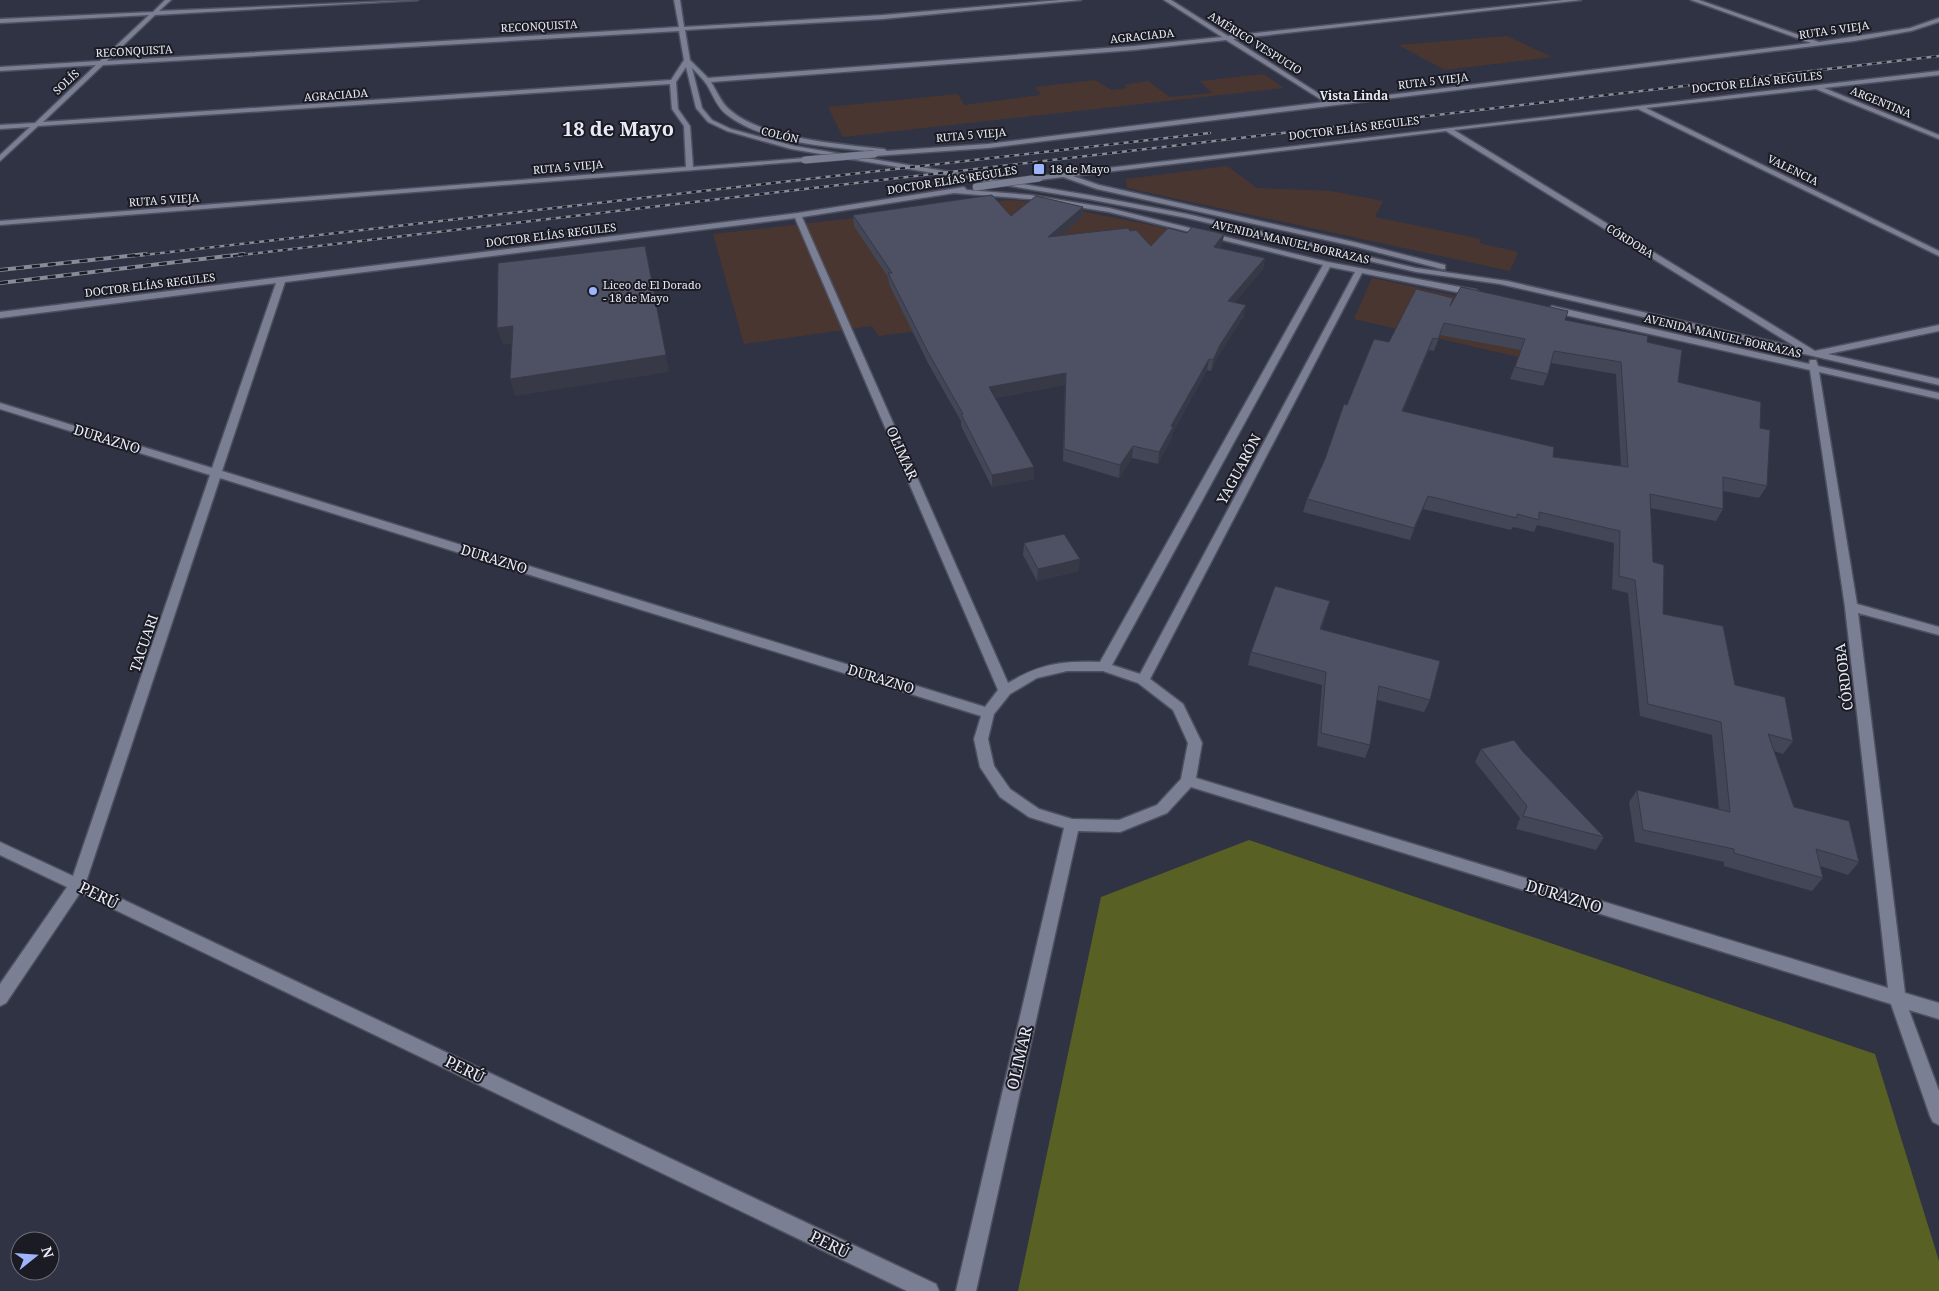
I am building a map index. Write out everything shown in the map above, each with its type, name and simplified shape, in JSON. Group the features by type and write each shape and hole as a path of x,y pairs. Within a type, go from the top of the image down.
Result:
{"street":[{"name":"SOLÍS","path":"0,158 168,0"},
{"path":"0,21 415,0"},
{"name":"COLÓN","path":"677,0 687,60 699,108 710,121 729,130 793,148 914,169"},
{"name":"RECONQUISTA","path":"0,69 883,17 1078,0"},
{"name":"AMÉRICO VESPUCIO","path":"1167,0 1332,104"},
{"name":"AGRACIADA","path":"707,80 1134,48 1578,0"},
{"path":"1694,0 1820,44"},
{"name":"RUTA 5 VIEJA","path":"0,223 988,146 1820,44 1888,34 1939,20"},
{"path":"687,60 673,82 675,110 687,126 690,168"},
{"name":"COLÓN","path":"687,60 707,80 717,101 740,121 764,131 846,146 896,152"},
{"name":"DOCTOR ELÍAS REGULES","path":"0,315 798,215 1038,178 1939,72"},
{"name":"AGRACIADA","path":"0,127 673,82"},
{"name":"ARGENTINA","path":"1816,87 1939,137"},
{"name":"VALENCIA","path":"1638,107 1939,254"},
{"name":"CÓRDOBA","path":"1447,129 1813,361 1851,607 1896,998 1939,1116"},
{"name":"AVENIDA MANUEL BORRAZAS","path":"914,169 1088,197 1178,214 1416,270 1507,284"},
{"name":"AVENIDA MANUEL BORRAZAS","path":"1066,175 1097,187 1354,244 1813,361 1939,396"},
{"name":"AVENIDA MANUEL BORRAZAS","path":"956,191 1030,197 1110,210 1328,264 1484,293 1416,270"},
{"name":"OLIMAR","path":"798,215 1005,691"},
{"name":"YAGUARÓN","path":"1104,667 1328,264"},
{"name":"YAGUARÓN","path":"1143,680 1359,270"},
{"name":"TACUARI","path":"0,998 78,884 281,280"},
{"name":"AVENIDA MANUEL BORRAZAS","path":"1541,307 1813,361 1939,382"},
{"path":"1813,361 1939,328"},
{"name":"DURAZNO","path":"0,406 988,712"},
{"path":"1851,607 1939,631"},
{"path":"1067,666 1104,667 1143,680 1178,707 1195,743 1188,781 1162,809 1120,826 1072,825 1034,813 1005,793 987,767 982,739 988,712 1005,691 1033,674 1067,666"},
{"name":"DURAZNO","path":"1188,781 1939,1011"},
{"name":"OLIMAR","path":"966,1291 1072,825"},
{"name":"PERÚ","path":"0,848 929,1291"}],"shaded area":[{"path":"1507,36 1552,57 1445,70 1398,45"},
{"path":"1264,74 1284,88 843,137 828,107 958,94 964,105 1041,95 1035,87 1095,80 1111,90 1127,88 1124,85 1148,81 1170,97 1212,93 1200,81"},
{"path":"1227,166 1257,188 1331,191 1383,201 1375,217 1481,239 1479,243 1518,252 1510,271 1127,188 1126,179"},
{"path":"1010,200 1040,203 1180,231 1150,261 982,322 879,336 872,326 744,344 713,234"},
{"path":"1372,278 1550,316 1536,361 1354,319"}],"green space":[{"path":"1249,840 1875,1054 1939,1261 1939,1291 1018,1291 1101,897"}],"building":[{"path":"992,195 1011,216 1036,196 1083,207 1048,237 1128,228 1130,231 1136,230 1151,246 1168,228 1187,233 1192,227 1224,234 1214,247 1265,258 1228,301 1246,305 1220,345 1213,360 1209,359 1171,426 1173,427 1159,452 1133,446 1120,465 1064,449 1066,373 989,387 1034,467 992,475 961,414 963,414 929,354 888,273 892,273 853,215"},
{"path":"645,246 666,355 510,379 513,326 497,328 498,263"},
{"path":"1461,287 1568,311 1565,320 1648,336 1647,342 1682,350 1678,382 1761,402 1760,428 1770,430 1767,486 1723,477 1723,509 1650,494 1653,562 1664,565 1663,614 1723,626 1735,685 1785,697 1793,741 1768,734 1794,807 1849,821 1859,862 1816,849 1823,878 1734,853 1734,849 1643,830 1637,790 1730,812 1721,722 1648,704 1635,580 1619,576 1620,531 1539,512 1539,520 1517,514 1517,518 1428,496 1414,528 1307,499 1325,459 1344,404 1347,405 1374,339 1389,342 1416,289 1453,298 1450,306","holes":["1444,323 1525,339 1515,367 1548,374 1554,351 1621,362 1628,467 1553,457 1554,447 1402,411 1433,338 1438,339"]},
{"path":"1064,534 1080,559 1038,569 1024,543"},
{"path":"1275,586 1330,601 1320,629 1440,661 1430,700 1379,686 1370,745 1321,733 1326,672 1251,652"},
{"path":"1514,740 1523,752 1604,837 1523,816 1527,806 1481,749"}],"railway":[{"path":"233,256 1939,56"},
{"path":"135,256 1210,133"},
{"path":"0,270 146,254"},
{"path":"0,283 244,254"}],"place":[{"name":"18 de Mayo","path":"1039,169"},
{"name":"Liceo de El Dorado - 18 de Mayo","path":"593,291"}],"district":[{"name":"Vista Linda","path":"1354,96"},
{"name":"18 de Mayo","path":"618,129"}]}
